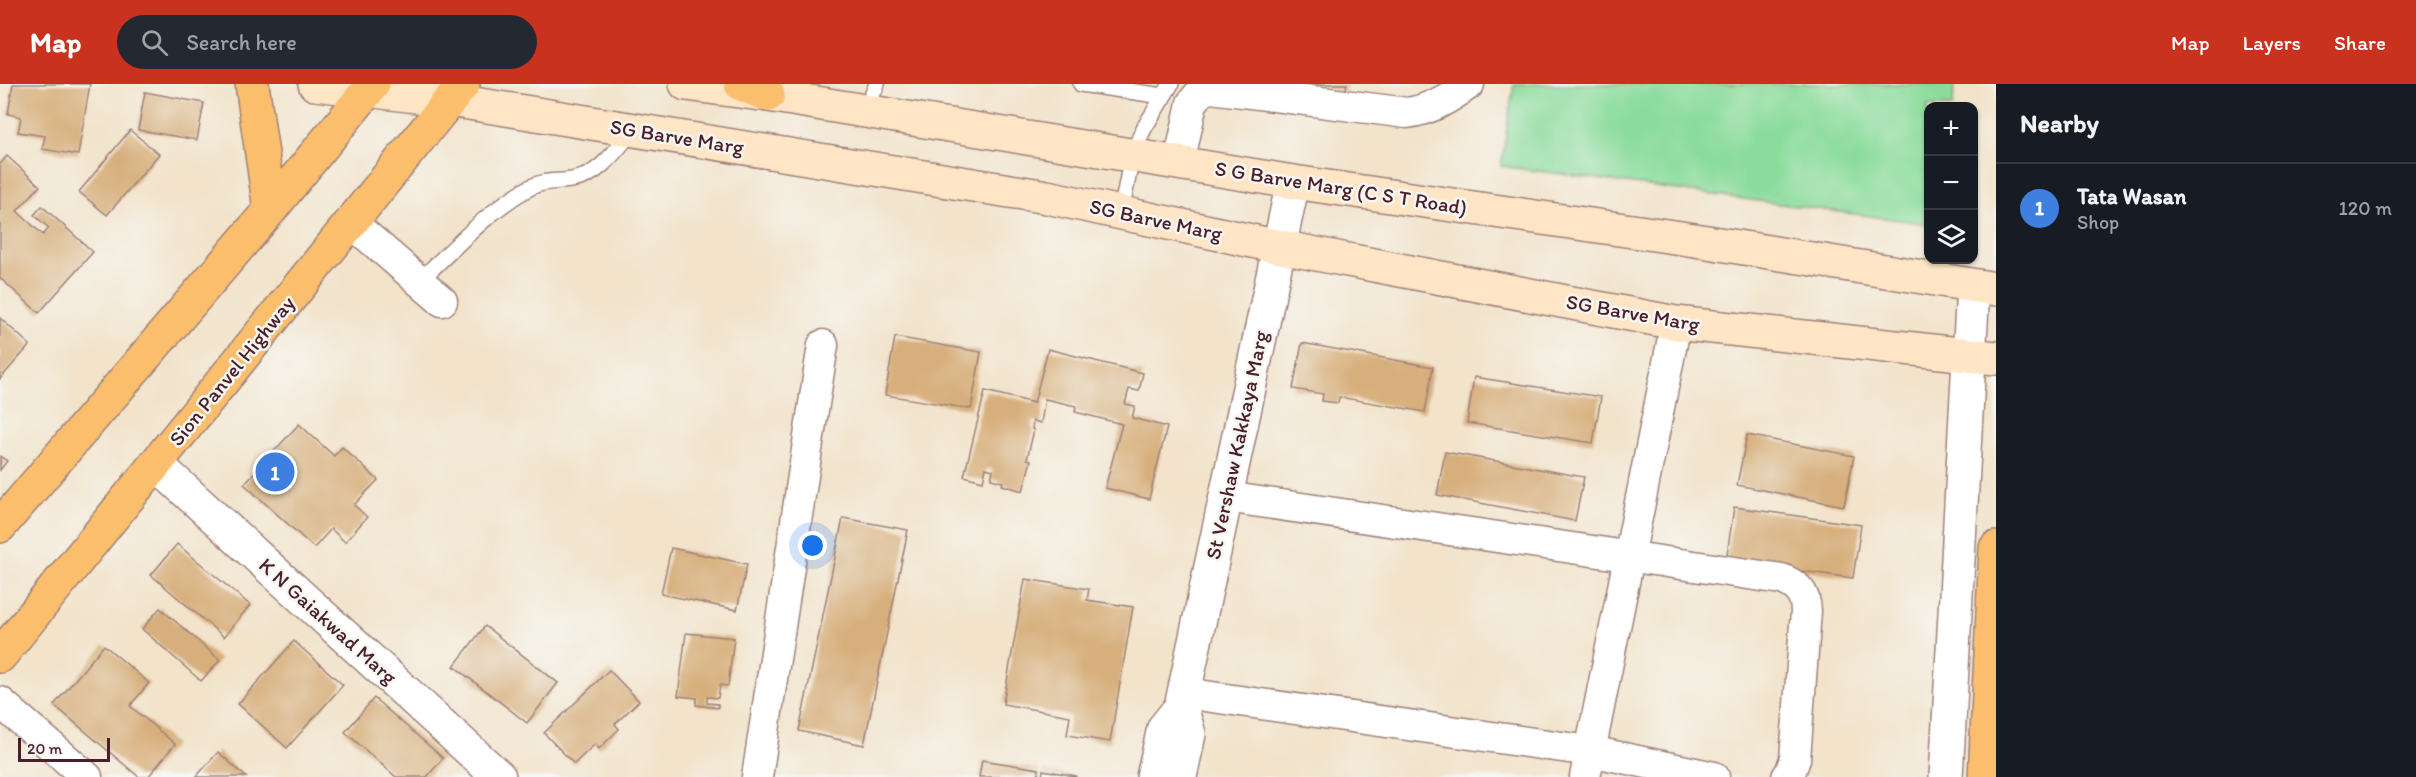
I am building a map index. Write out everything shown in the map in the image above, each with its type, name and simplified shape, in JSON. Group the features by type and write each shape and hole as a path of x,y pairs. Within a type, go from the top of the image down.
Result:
{"highway":[{"path":"252,84 270,210"},
{"path":"0,526 270,210 371,87"},
{"name":"Sion Panvel Highway","path":"0,656 457,92"},
{"path":"1985,777 1996,548"}],"main road":[{"name":"SG Barve Marg","path":"315,84 457,92 634,129 1047,197 1280,247 1676,323 1983,357"},
{"name":"S G Barve Marg (C S T Road)","path":"686,84 871,98 1132,156 1293,182 1695,240 1984,288"}],"street":[{"path":"1179,163 1192,103 1205,86 1407,113 1422,111 1469,84"},
{"name":"St Vershaw Kakkaya Marg","path":"1179,777 1189,734 1183,700 1293,182"},
{"path":"352,223 442,301"},
{"path":"1946,777 1983,357 1984,288"},
{"path":"1588,764 1676,323"},
{"path":"757,777 823,345"},
{"name":"K N Gaiakwad Marg","path":"156,464 499,777"},
{"path":"1226,498 1782,579 1797,585 1805,597 1806,611 1795,759 1786,777"},
{"path":"1183,700 1588,764 1714,777"},
{"name":"St Vershaw Kakkaya Marg","path":"1153,777 1164,728 1183,700"},
{"path":"0,702 87,777"}],"lane":[{"path":"1080,84 1167,90 1143,130 1132,156 1121,213"},
{"path":"419,281 501,207 531,186 547,181 578,179 600,167 634,129"}],"green space":[{"path":"1514,84 1954,84 1953,102 1924,102 1924,223 1501,166"}],"building":[{"path":"13,84 90,84 78,155 42,149 45,136 18,132 21,117 8,114"},
{"path":"1290,84 1347,84 1345,94"},
{"path":"145,92 204,103 197,140 138,130"},
{"path":"130,130 159,154 107,215 79,192"},
{"path":"7,156 40,186 17,211 43,235 49,228 34,215 42,206 93,252 39,313 0,278 0,164"},
{"path":"0,318 30,345 0,379"},
{"path":"895,337 981,352 971,409 885,395"},
{"path":"1302,343 1433,367 1425,412 1339,397 1338,403 1322,401 1323,394 1293,389"},
{"path":"1048,349 1143,373 1139,391 1129,389 1125,404 1135,406 1132,418 1167,427 1149,499 1105,488 1122,424 1075,412 1076,406 1045,399 1041,423 1033,421 1032,429 1034,430 1027,459 1031,460 1023,491 991,479 993,470 986,468 983,481 964,476 985,391 1034,403"},
{"path":"1474,377 1601,397 1593,443 1467,423"},
{"path":"299,424 334,456 342,447 378,480 354,505 367,517 345,542 331,529 314,548 244,484"},
{"path":"1747,435 1854,456 1844,506 1737,485"},
{"path":"1445,452 1584,477 1575,521 1437,495"},
{"path":"0,456 7,461 0,470"},
{"path":"1734,507 1861,525 1853,578 1726,561"},
{"path":"843,518 908,530 864,745 799,731"},
{"path":"177,544 250,605 224,637 151,575"},
{"path":"671,548 747,564 737,610 661,594"},
{"path":"1025,579 1089,589 1087,600 1133,607 1110,742 1067,735 1070,716 1003,704"},
{"path":"160,608 220,660 201,681 142,629"},
{"path":"485,626 558,683 527,723 454,666"},
{"path":"686,633 734,638 728,686 720,685 718,698 707,697 707,703 718,704 718,708 696,705 697,698 678,696"},
{"path":"294,641 343,685 287,748 238,704"},
{"path":"104,645 149,683 130,706 175,744 148,777 139,777 54,705"},
{"path":"609,670 639,701 615,724 619,729 599,749 595,744 574,764 544,733"},
{"path":"374,698 443,758 427,777 396,777 345,732"},
{"path":"218,752 246,777 196,777"},
{"path":"982,760 1039,769 1038,777 979,777"},
{"path":"1043,770 1076,776 1076,777 1042,777"}],"place":[{"name":"Tata Wasan","path":"275,472"}]}
